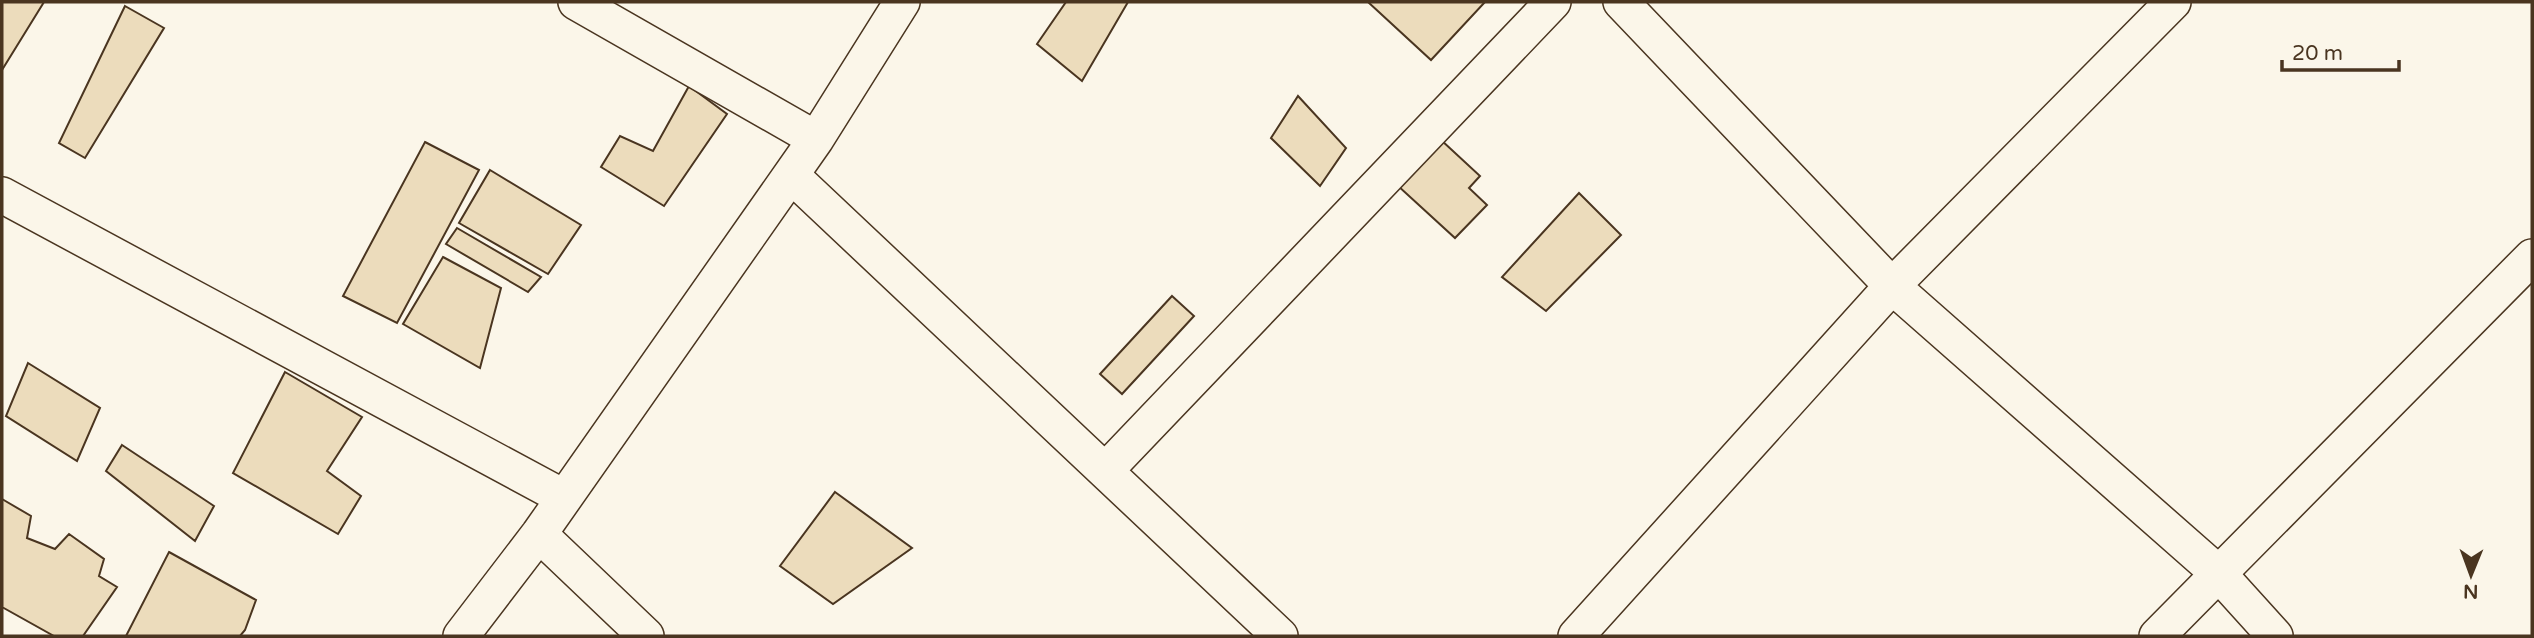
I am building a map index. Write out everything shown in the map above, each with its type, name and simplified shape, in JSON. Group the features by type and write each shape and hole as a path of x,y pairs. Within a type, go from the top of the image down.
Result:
{"street":[{"path":"576,2 816,139"},
{"path":"461,636 539,534 791,175 902,2"},
{"path":"1105,471 1553,2"},
{"path":"1621,2 1892,286 2218,573 2276,636"},
{"path":"1576,636 1892,286 2173,2"},
{"path":"791,175 1280,636"},
{"path":"2,195 563,497"},
{"path":"2157,636 2532,257"},
{"path":"539,534 646,636"}],"building":[{"path":"2,2 44,2 2,70"},
{"path":"1066,2 1128,2 1082,81 1037,44"},
{"path":"1368,2 1485,2 1431,60"},
{"path":"125,6 164,28 85,158 59,143"},
{"path":"689,86 727,114 664,206 601,167 620,136 653,151"},
{"path":"1298,96 1346,148 1320,186 1271,138"},
{"path":"1440,139 1480,176 1469,188 1487,205 1455,238 1397,185"},
{"path":"425,142 479,170 397,323 343,296"},
{"path":"490,170 581,225 548,274 459,223"},
{"path":"1579,193 1621,235 1546,311 1502,277"},
{"path":"457,228 541,277 528,292 446,244"},
{"path":"443,257 501,288 480,368 403,324"},
{"path":"1172,296 1194,316 1122,394 1100,374"},
{"path":"28,363 100,408 77,461 6,416"},
{"path":"285,372 362,417 327,471 361,496 338,534 233,473"},
{"path":"122,445 214,506 195,541 106,471"},
{"path":"835,492 912,548 833,604 780,566"},
{"path":"2,499 31,516 27,538 55,549 69,534 104,559 99,576 117,587 83,636 54,636 2,607"},
{"path":"169,552 256,600 245,630 240,636 126,636"}]}
